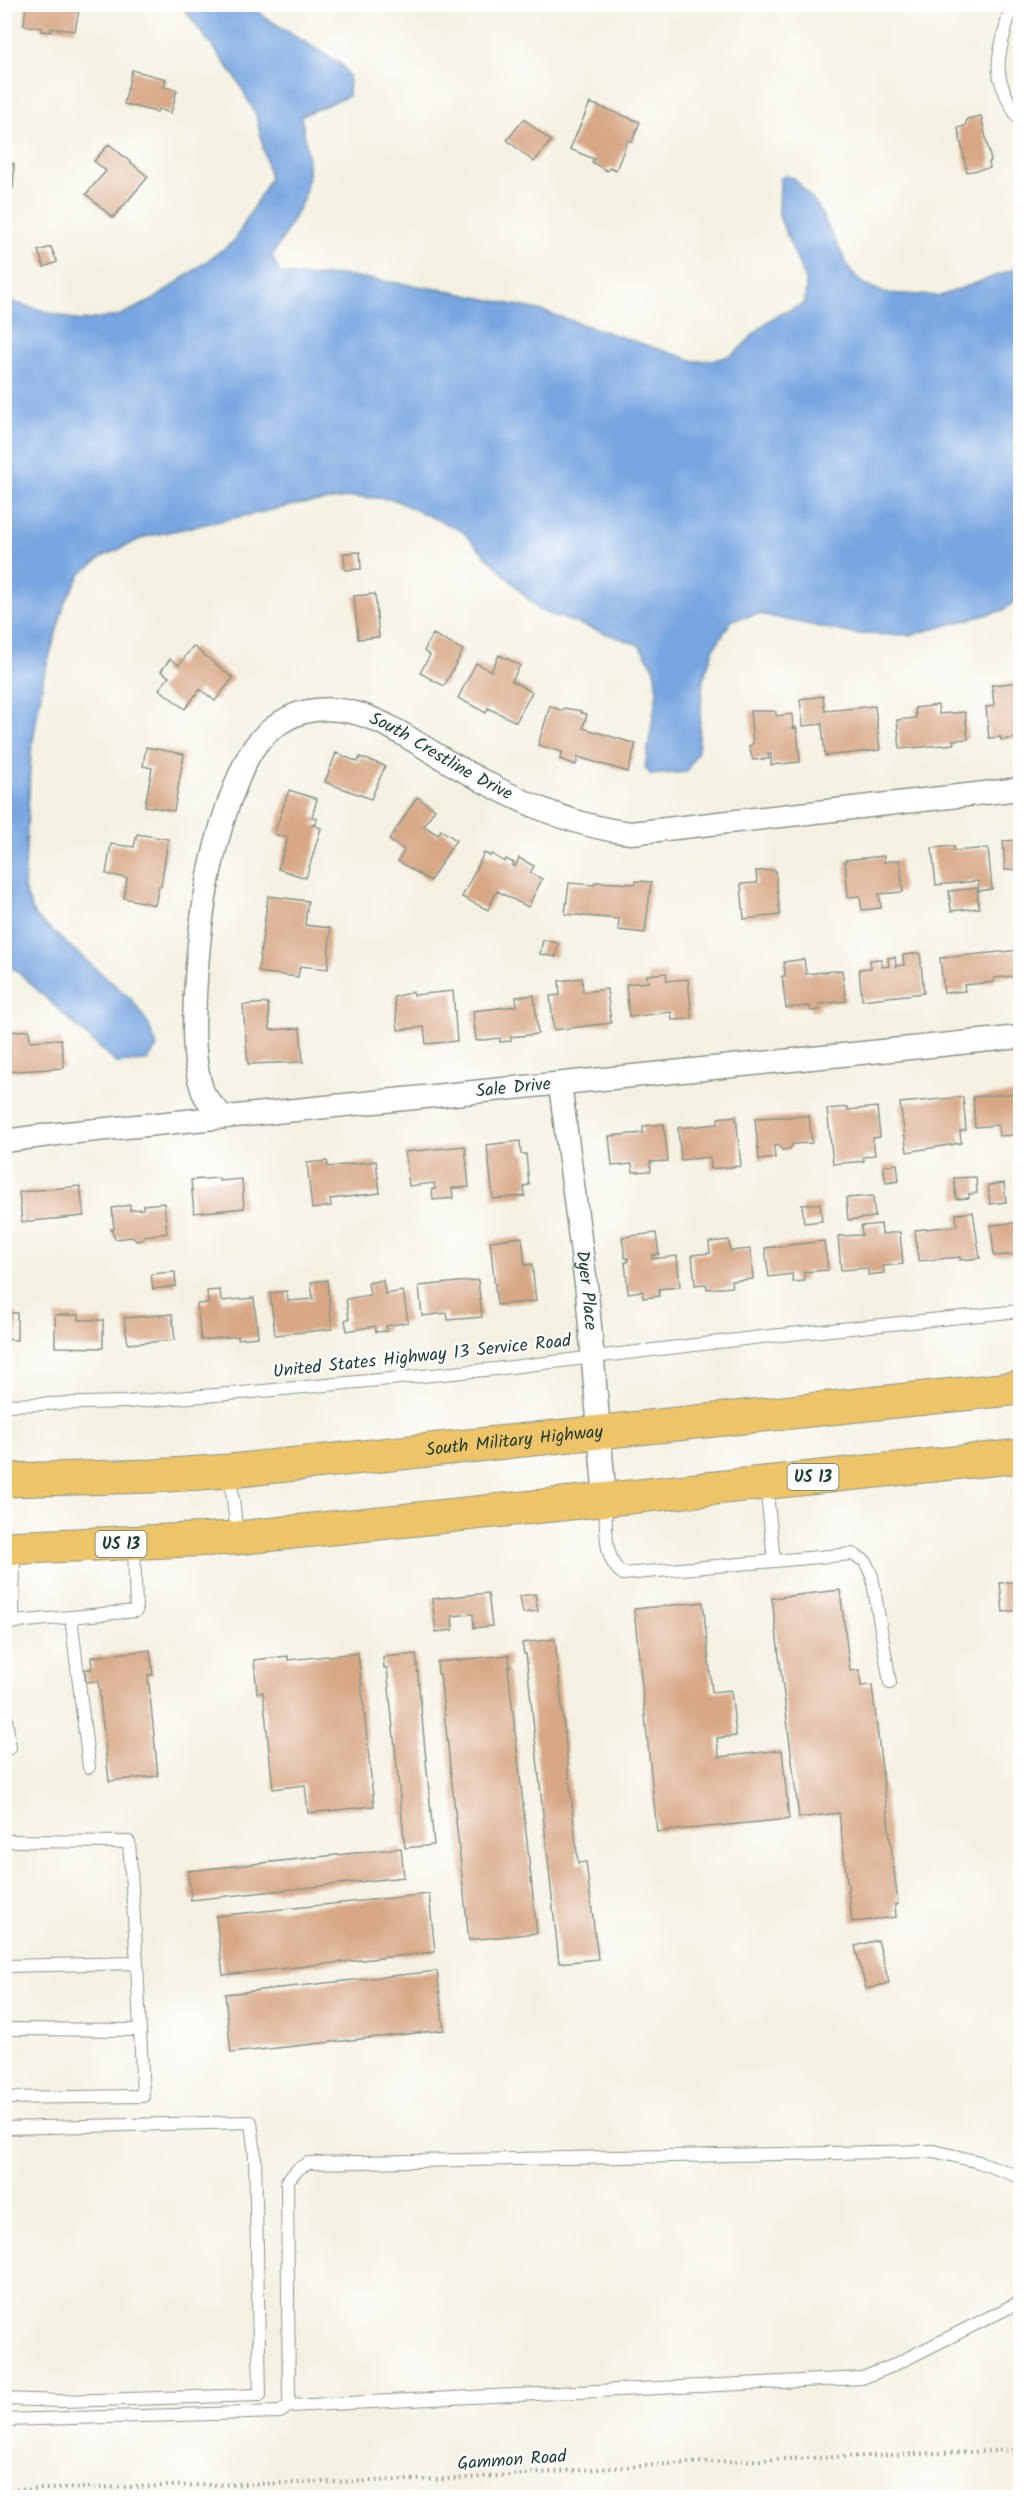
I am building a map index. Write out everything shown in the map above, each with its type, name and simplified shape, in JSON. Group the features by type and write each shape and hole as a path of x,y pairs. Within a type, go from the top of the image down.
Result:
{"main road":[{"name":"South Military Highway","path":"4,1480 153,1476 230,1471 1020,1388"},
{"name":"US 13","path":"9,1548 237,1538 1020,1456"}],"street":[{"name":"South Crestline Drive","path":"224,1117 202,1090 196,1060 194,1022 198,947 205,891 220,827 246,760 263,736 282,722 302,712 321,709 345,710 369,716 392,727 454,765 527,802 602,830 631,833 1020,789"},
{"name":"Sale Drive","path":"4,1141 1020,1037"},
{"name":"Dyer Place","path":"560,1084 593,1358 605,1499"}],"lane":[{"path":"1011,4 997,68 1000,86 1020,120"},
{"name":"United States Highway 13 Service Road","path":"4,1405 126,1402 242,1393 593,1358 761,1337 1020,1311"},
{"path":"230,1471 237,1538"},
{"path":"766,1482 774,1561"},
{"path":"605,1499 609,1558 615,1568 623,1574 852,1554 865,1561 872,1576 890,1683"},
{"path":"9,1548 9,1623 136,1611 134,1544"},
{"path":"71,1617 89,1767"},
{"path":"4,1704 10,1748"},
{"path":"4,1841 129,1842 143,2096 4,2098"},
{"path":"4,1966 137,1963"},
{"path":"4,2029 140,2030"},
{"path":"4,2128 251,2122 255,2156 260,2396 62,2401 4,2399"},
{"path":"289,2406 287,2181 298,2169 308,2163 934,2151 1020,2177"},
{"path":"4,2420 280,2412 289,2406 862,2378 890,2367 1020,2302"}],"path":[{"name":"Gammon Road","path":"4,2490 453,2479 684,2463 1020,2450"}],"water":[{"path":"181,5 252,5 266,18 342,65 349,76 348,96 301,116 308,157 308,179 300,206 272,256 280,273 308,277 341,275 438,289 539,310 695,361 722,358 737,351 771,319 805,303 806,281 779,216 780,178 786,176 794,178 817,205 851,272 866,285 884,293 940,296 1020,267 1020,597 1004,610 911,635 854,634 759,614 732,620 714,648 703,680 698,751 686,772 651,775 645,768 657,692 654,667 639,645 539,610 462,531 392,499 354,497 295,505 145,537 104,556 81,574 65,602 44,675 31,753 24,889 35,916 132,1000 148,1023 157,1047 147,1061 116,1063 18,972 5,963 5,300 80,321 118,316 153,300 234,241 270,178 256,115 236,78"}],"building":[{"path":"26,4 80,4 75,31 51,28 51,32 41,31 42,28 24,25"},
{"path":"132,70 166,79 164,87 177,90 171,113 124,104"},
{"path":"590,103 640,122 632,142 628,140 616,170 610,167 607,171 592,162 594,159 570,149"},
{"path":"981,116 991,161 989,162 990,168 967,172 958,128 965,126 967,119"},
{"path":"524,119 551,141 534,162 507,140"},
{"path":"109,144 148,177 113,218 86,194 106,171 94,161"},
{"path":"4,163 14,164 13,188 4,188"},
{"path":"51,247 57,262 44,267 38,251"},
{"path":"360,552 361,569 345,570 344,553"},
{"path":"375,594 379,637 358,639 354,596"},
{"path":"433,634 463,650 444,686 420,673 430,655 424,651"},
{"path":"193,646 233,678 215,701 200,689 185,709 159,689 169,677 161,671 170,659 179,665"},
{"path":"499,655 520,665 512,681 532,692 516,722 488,708 486,713 458,698 476,663 491,671"},
{"path":"1020,682 1020,738 1001,740 1001,737 989,738 986,707 994,706 992,685"},
{"path":"823,696 825,711 875,706 880,750 825,756 822,724 803,726 800,699"},
{"path":"938,705 939,714 965,712 968,739 953,740 954,744 900,749 897,720 916,718 915,708"},
{"path":"550,706 563,711 564,708 581,711 587,714 583,728 636,744 628,772 578,757 576,765 560,759 562,752 538,745"},
{"path":"750,711 773,711 776,712 776,716 792,714 793,728 796,727 798,739 800,762 771,765 771,754 768,754 769,759 753,760 749,747 753,743"},
{"path":"146,747 184,754 174,811 145,806 152,768 143,766"},
{"path":"336,753 358,762 360,757 385,766 371,799 325,782"},
{"path":"289,790 317,799 312,817 317,818 316,824 310,824 321,828 306,878 278,869 288,838 274,834"},
{"path":"417,797 435,809 424,826 438,835 441,830 456,840 430,881 398,861 404,850 389,840"},
{"path":"137,834 168,839 161,886 159,886 155,905 124,898 127,878 106,874 111,844 134,847"},
{"path":"1020,840 1020,869 1005,870 1003,841"},
{"path":"954,846 954,851 988,848 992,889 979,891 978,881 936,885 932,848"},
{"path":"484,853 490,856 492,854 505,862 506,859 514,863 512,866 515,867 519,858 534,866 530,873 542,879 528,907 497,891 488,910 462,897"},
{"path":"884,856 884,862 900,860 903,892 879,894 881,908 862,910 860,896 848,897 845,860"},
{"path":"775,870 780,915 744,919 741,884 757,883 756,871"},
{"path":"636,881 651,882 645,933 618,930 619,919 565,914 569,883 636,884"},
{"path":"977,888 979,908 951,911 949,891"},
{"path":"268,896 308,901 305,925 330,928 328,969 300,966 298,977 258,972"},
{"path":"543,940 558,943 556,957 540,954"},
{"path":"1020,950 1020,980 1017,981 1016,976 994,978 994,982 964,985 965,991 944,993 940,958"},
{"path":"920,953 924,993 862,1000 859,969 871,968 870,960 881,959 882,967 889,966 888,958 895,957 896,966 904,965 903,955"},
{"path":"804,959 806,974 842,970 846,1001 819,1004 820,1010 811,1011 810,1006 786,1008 782,976 785,976 784,962"},
{"path":"666,973 667,981 688,979 692,1019 672,1020 671,1012 629,1017 626,984 648,982 647,975"},
{"path":"582,978 583,992 607,989 611,1023 554,1030 550,996 560,995 559,981"},
{"path":"453,991 457,1041 426,1044 424,1027 398,1030 394,997 413,992 414,995"},
{"path":"534,995 538,1034 511,1037 511,1041 500,1042 500,1038 476,1041 473,1011 517,1006 516,997"},
{"path":"268,1003 270,1030 300,1028 303,1062 248,1064 243,1005"},
{"path":"29,1030 30,1041 61,1039 64,1068 4,1072 4,1041 11,1041 10,1032"},
{"path":"1020,1093 1020,1122 1014,1123 1015,1135 999,1136 998,1125 975,1127 973,1097"},
{"path":"963,1097 966,1130 960,1131 961,1143 907,1152 900,1103"},
{"path":"848,1107 848,1110 877,1107 880,1137 873,1138 875,1155 863,1157 864,1161 833,1164 827,1109"},
{"path":"736,1116 741,1166 711,1169 710,1157 681,1160 678,1128 718,1124 718,1118"},
{"path":"809,1116 812,1143 793,1144 790,1149 782,1150 778,1145 774,1146 775,1158 759,1160 755,1118"},
{"path":"664,1124 668,1161 650,1162 651,1171 633,1172 632,1164 612,1166 609,1136 643,1133 643,1126"},
{"path":"520,1141 521,1154 526,1154 529,1185 524,1186 525,1196 493,1199 487,1145"},
{"path":"465,1146 469,1187 452,1188 453,1198 433,1200 434,1183 409,1186 405,1152"},
{"path":"327,1161 328,1167 376,1161 380,1193 330,1199 331,1206 312,1209 307,1163"},
{"path":"897,1164 899,1181 886,1183 883,1166"},
{"path":"976,1177 977,1193 969,1194 969,1198 956,1199 954,1178"},
{"path":"219,1178 219,1181 242,1179 244,1208 194,1213 191,1180"},
{"path":"1004,1183 1006,1202 990,1204 988,1185"},
{"path":"80,1186 84,1216 22,1222 19,1192"},
{"path":"873,1196 875,1217 848,1220 846,1198"},
{"path":"164,1203 167,1233 144,1236 142,1240 136,1241 133,1237 115,1239 111,1229 114,1229 112,1208 130,1205 130,1210 143,1209 143,1205"},
{"path":"820,1203 822,1221 804,1223 802,1205"},
{"path":"973,1212 980,1258 960,1260 960,1257 918,1261 915,1230 957,1226 956,1214"},
{"path":"1020,1222 1020,1254 994,1256 991,1225"},
{"path":"881,1224 882,1234 900,1232 903,1264 883,1266 884,1273 868,1275 868,1268 841,1270 838,1236 862,1235 861,1226"},
{"path":"656,1233 659,1254 652,1255 652,1259 677,1256 680,1287 659,1289 659,1296 643,1298 642,1291 628,1293 625,1262 628,1262 628,1258 625,1258 622,1237"},
{"path":"522,1237 525,1265 532,1264 536,1301 497,1305 490,1241"},
{"path":"729,1240 730,1251 750,1249 753,1279 731,1281 732,1287 707,1289 706,1284 695,1285 692,1255 710,1253 709,1242"},
{"path":"824,1241 828,1270 804,1272 805,1281 793,1282 792,1274 769,1277 765,1248"},
{"path":"175,1272 176,1286 153,1289 151,1274"},
{"path":"327,1280 332,1329 275,1335 270,1293 287,1291 288,1301 313,1299 311,1282"},
{"path":"383,1280 385,1294 403,1291 408,1322 386,1326 387,1331 376,1332 375,1326 347,1331 345,1320 349,1319 346,1299 370,1295 368,1283"},
{"path":"478,1280 482,1317 448,1320 447,1313 422,1316 419,1286"},
{"path":"220,1290 221,1301 254,1298 258,1337 238,1339 238,1336 201,1340 197,1304 208,1303 207,1291"},
{"path":"4,1313 17,1313 17,1340 4,1339"},
{"path":"172,1314 175,1340 128,1344 124,1318"},
{"path":"55,1315 79,1315 79,1320 103,1320 103,1348 55,1347"},
{"path":"1020,1581 1020,1610 1003,1612 1000,1583"},
{"path":"840,1590 850,1671 859,1670 861,1686 872,1685 898,1904 895,1904 896,1917 852,1922 839,1813 799,1818 772,1598"},
{"path":"488,1593 492,1626 474,1628 473,1614 452,1616 453,1630 436,1632 432,1599"},
{"path":"535,1594 538,1611 523,1613 520,1596"},
{"path":"703,1602 712,1692 731,1690 736,1736 717,1738 719,1757 782,1750 789,1819 657,1832 634,1609"},
{"path":"555,1639 578,1863 586,1862 598,1959 559,1963 526,1654 524,1654 522,1643"},
{"path":"150,1650 153,1675 148,1675 158,1776 109,1781 98,1681 86,1682 85,1669 92,1669 91,1657"},
{"path":"358,1653 374,1806 308,1813 305,1785 273,1789 263,1692 257,1693 254,1660 288,1656 288,1660"},
{"path":"416,1654 434,1845 405,1848 387,1668 384,1668 383,1657"},
{"path":"509,1655 510,1667 508,1667 537,1933 469,1940 437,1662"},
{"path":"401,1848 404,1877 191,1900 188,1871"},
{"path":"429,1894 435,1952 223,1975 216,1916"},
{"path":"878,1940 889,1983 866,1989 855,1946"},
{"path":"437,1971 444,2030 231,2053 225,1994"}]}
